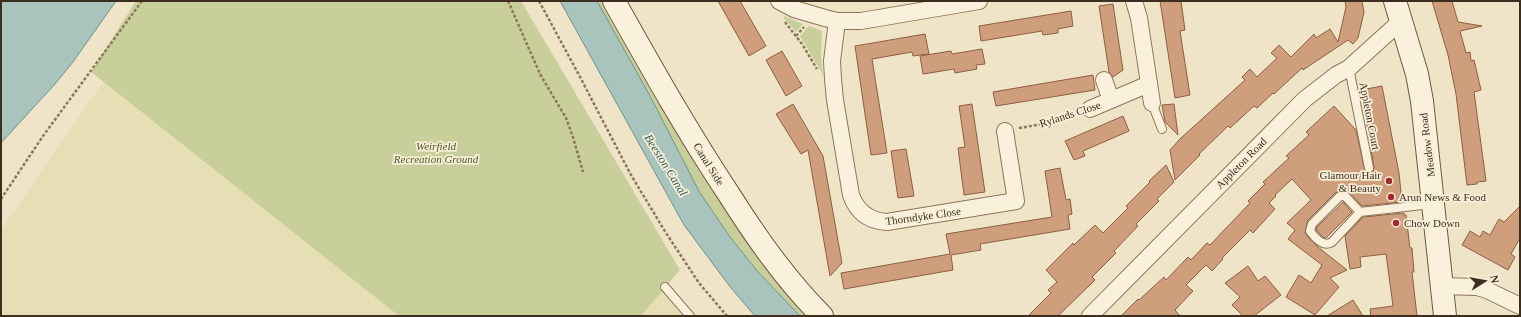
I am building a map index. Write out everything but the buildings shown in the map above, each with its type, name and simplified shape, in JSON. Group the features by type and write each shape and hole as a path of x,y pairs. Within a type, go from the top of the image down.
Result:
{"street":[{"name":"Canal Side","path":"614,1 674,107 749,226 778,266 822,316"},
{"path":"779,1 808,14 837,21 870,20 956,3 979,1"},
{"path":"1134,1 1139,18 1152,103"},
{"name":"Appleton Road","path":"1091,316 1305,98 1349,68 1398,11"},
{"name":"Meadow Road","path":"1398,11 1422,101 1445,316"},
{"name":"Thorndyke Close","path":"837,21 832,61 835,100 851,195 857,207 867,217 876,221 887,222 1016,201 1005,131"},
{"name":"Rylands Close","path":"1104,80 1111,100"},
{"name":"Rylands Close","path":"1090,109 1149,84"},
{"path":"1441,286 1477,287 1519,301"}],"lane":[{"name":"Appleton Court","path":"1349,68 1369,168"},
{"path":"1152,103 1162,129"},
{"path":"1360,212 1344,195 1339,197 1312,224 1310,231 1324,244 1328,245 1360,212 1433,203"},
{"path":"665,287 690,316"}],"path":[{"path":"1,199 44,136 142,1"},
{"path":"508,1 540,74 566,118 573,137 582,172"},
{"path":"539,1 630,175 699,283 727,316"},
{"name":"Rylands Close","path":"1005,131 1049,123 1090,109"}],"shaded area":[{"path":"103,82 399,316 1,316 1,230"},
{"path":"666,286 691,316 641,316"}],"green space":[{"name":"Weirfield Recreation Ground","path":"136,1 521,1 680,270 641,316 399,316 91,72"},
{"path":"597,1 606,1 815,316 800,316 758,272 730,237 700,193 649,94"},
{"path":"784,16 803,24 796,32 783,17"},
{"path":"809,26 822,31 821,58 823,75 800,36"}],"water":[{"path":"1,1 116,1 73,62 1,143"},
{"name":"Beeston Canal","path":"560,1 597,1 649,94 700,193 730,237 758,272 800,316 755,316 731,288 684,225"}],"place":[{"name":"Glamour Hair & Beauty","path":"1389,181"},
{"name":"Arun News & Food","path":"1391,197"},
{"name":"Chow Down","path":"1396,223"}]}
